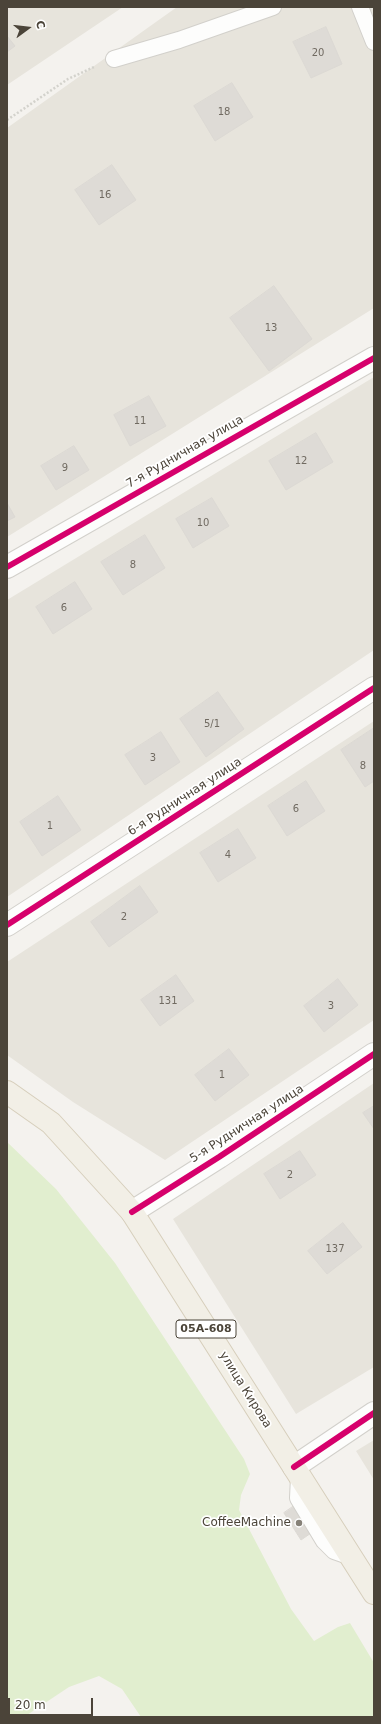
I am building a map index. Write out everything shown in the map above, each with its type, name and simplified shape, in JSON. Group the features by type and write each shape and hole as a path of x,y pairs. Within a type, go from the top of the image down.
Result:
{"main road":[{"name":"улица Кирова","path":"7,1092 51,1123 132,1212 374,1593"}],"street":[{"name":"7-я Рудничная улица","path":"7,567 374,358"},
{"name":"6-я Рудничная улица","path":"7,925 374,688"},
{"name":"5-я Рудничная улица","path":"132,1212 219,1157 374,1054"},
{"path":"296,1472 374,1413"}],"lane":[{"path":"114,59 179,40 274,7"},
{"path":"360,7 374,42"}],"path":[{"path":"7,120 68,79 114,59"}],"shaded area":[{"path":"7,7 123,7 7,85"},
{"path":"177,7 374,7 374,308 7,537 7,128"},
{"path":"374,377 374,650 7,897 7,600"},
{"path":"374,721 374,1020 165,1160 73,1102 7,1055 7,962"},
{"path":"374,1083 374,1367 296,1414 173,1219"},
{"path":"374,1440 374,1480 356,1451"}],"green space":[{"path":"7,1142 56,1189 115,1263 244,1459 250,1474 241,1495 239,1510 291,1609 314,1641 338,1627 350,1623 374,1663 374,1717 141,1717 122,1689 99,1676 69,1687 24,1717 7,1717"}],"building":[{"path":"326,27 342,64 311,78 293,42"},
{"path":"7,36 15,46 7,52"},
{"path":"232,83 253,117 215,141 194,106"},
{"path":"112,165 136,200 99,225 75,190"},
{"path":"274,286 312,339 269,371 230,318"},
{"path":"149,396 166,426 130,446 114,415"},
{"path":"316,433 333,462 286,490 269,461"},
{"path":"74,446 89,470 56,490 41,466"},
{"path":"212,498 229,526 193,548 176,519"},
{"path":"7,503 15,517 7,521"},
{"path":"145,535 165,568 123,595 101,562"},
{"path":"75,582 92,609 53,634 36,607"},
{"path":"218,692 244,729 206,757 180,719"},
{"path":"374,728 374,781 365,787 341,750"},
{"path":"161,732 180,762 145,785 125,755"},
{"path":"306,781 325,811 287,836 268,806"},
{"path":"58,796 81,830 42,856 20,822"},
{"path":"238,829 256,858 218,882 200,853"},
{"path":"140,886 158,912 109,947 91,922"},
{"path":"176,975 194,1001 160,1026 141,1000"},
{"path":"338,979 358,1005 324,1032 304,1006"},
{"path":"229,1049 249,1075 215,1101 195,1075"},
{"path":"374,1106 374,1129 363,1113"},
{"path":"300,1151 316,1175 280,1199 264,1174"},
{"path":"343,1223 362,1247 327,1274 308,1251"},
{"path":"297,1504 314,1531 301,1540 284,1513"}],"cycle path":[{"path":"7,567 374,358"},
{"path":"7,925 374,688"},
{"path":"132,1212 219,1157 374,1054"},
{"path":"294,1467 374,1413"}],"place":[{"name":"CoffeeMachine","path":"299,1523"}]}
